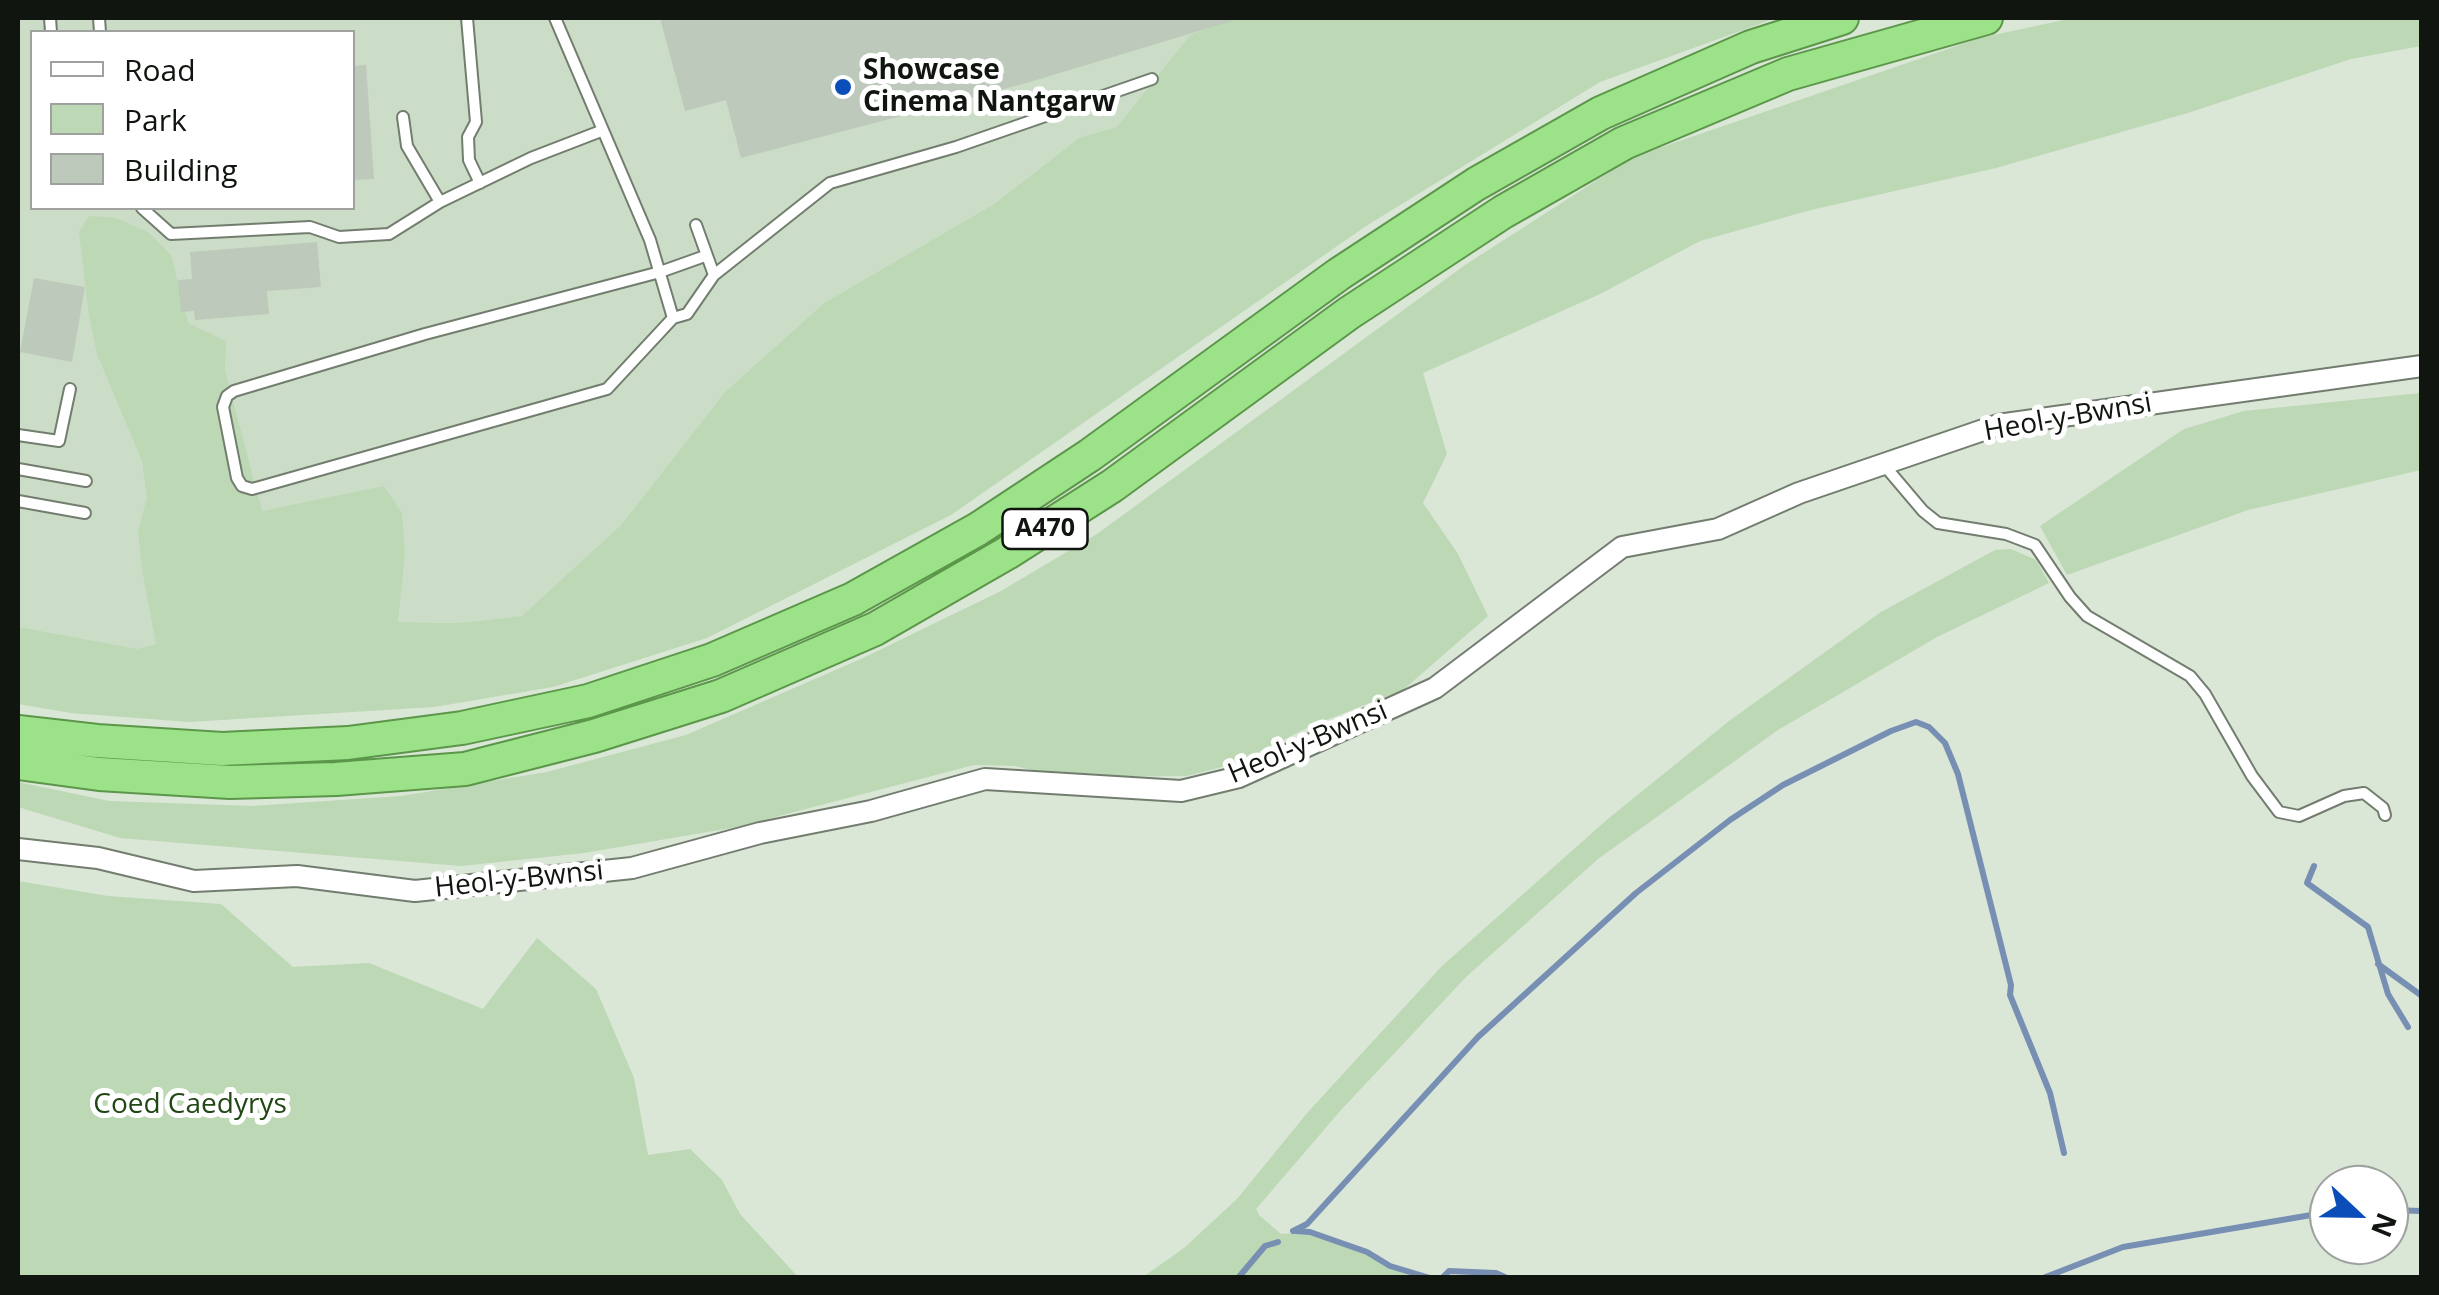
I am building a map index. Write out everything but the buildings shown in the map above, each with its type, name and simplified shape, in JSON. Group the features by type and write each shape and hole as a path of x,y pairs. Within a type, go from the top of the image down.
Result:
{"highway":[{"name":"A470","path":"18,732 222,749 348,743 462,728 588,701 712,660 854,599 978,529 1090,455 1339,274 1476,184 1602,113 1751,47 1842,18"},
{"name":"A470","path":"18,763 99,774 230,782 464,770 594,736 722,696 874,628 1007,554 1112,486 1364,302 1503,212 1624,143 1788,74 1986,18"}],"street":[{"name":"Heol-y-Bwnsi","path":"18,849 98,858 194,881 297,876 415,891 632,868 760,834 872,811 986,779 1181,790 1239,778 1435,688 1622,547 1718,529 1799,493 1998,425 2422,366"}],"lane":[{"path":"468,18 476,122 468,137 470,160 480,183"},
{"path":"555,18 628,188 673,318"},
{"path":"705,256 234,391 223,407 237,478 242,486 252,489 607,389 673,318 687,314 714,275 830,182 956,147 1152,79"},
{"path":"403,117 407,146 440,202"},
{"path":"144,210 171,234 310,227 339,237 389,234 440,202 601,131"},
{"path":"696,226 714,275"},
{"path":"18,435 59,441 70,389"},
{"path":"1883,465 1938,523 2006,534 2034,545 2087,616 2190,676 2279,812 2299,816 2344,796 2364,794 2386,815"},
{"path":"18,469 86,481"},
{"path":"18,501 84,513"}],"shaded area":[{"path":"18,18 1234,18 1190,35 1117,128 1079,138 994,204 824,303 725,392 621,525 523,616 458,623 353,621 18,672"}],"green space":[{"path":"1234,18 1776,18 1600,82 1366,226 951,515 707,638 553,687 434,707 189,722 71,713 18,704 18,627 137,649 156,644 138,532 147,497 142,461 97,354 89,316 79,232 89,216 116,218 148,232 171,255 188,323 226,341 225,371 262,511 384,486 402,513 405,553 398,622 458,623 522,616 621,525 725,392 824,303 994,204 1079,138 1117,127 1190,35"},
{"path":"2073,18 2421,18 2421,46 2351,59 2191,112 1996,168 1811,210 1700,241 1600,294 1423,373 1447,454 1423,503 1458,554 1488,616 1403,690 1311,726 1237,763 1187,776 1065,777 1014,766 974,765 737,827 584,853 461,866 120,838 18,807 18,782 109,801 252,806 401,796 547,772 686,735 863,658 1001,591 1097,534 1465,265 1633,157 1980,38"},
{"path":"2421,393 2421,470 2248,510 2067,575 2040,526 2184,429 2244,411"},
{"path":"2011,549 2036,560 2049,583 1937,637 1778,730 1598,859 1466,977 1341,1110 1256,1209 1281,1234 1310,1232 1367,1252 1390,1266 1430,1277 1143,1277 1184,1248 1237,1199 1308,1112 1442,966 1609,818 1729,721 1881,612 1995,550"},
{"name":"Coed Caedyrys","path":"18,881 108,896 221,904 293,967 369,963 483,1009 537,938 596,989 634,1078 648,1155 690,1149 722,1180 740,1214 798,1277 18,1277"}],"waterway":[{"path":"1293,1231 1307,1224 1478,1037 1636,893 1730,820 1783,785 1916,722 1929,727 1945,743 1958,774 2011,985 2010,995 2050,1093 2064,1153"},
{"path":"2314,866 2307,883 2368,927 2388,994 2408,1027"},
{"path":"2378,964 2422,996"},
{"path":"2409,1211 2422,1211"},
{"path":"2043,1278 2123,1247 2309,1215"},
{"path":"1296,1231 1310,1232 1367,1252 1390,1266 1430,1278"},
{"path":"1238,1278 1265,1246 1278,1242"},
{"path":"1442,1278 1449,1271 1496,1273 1507,1278"}],"place":[{"name":"Showcase Cinema Nantgarw","path":"843,87"}]}
